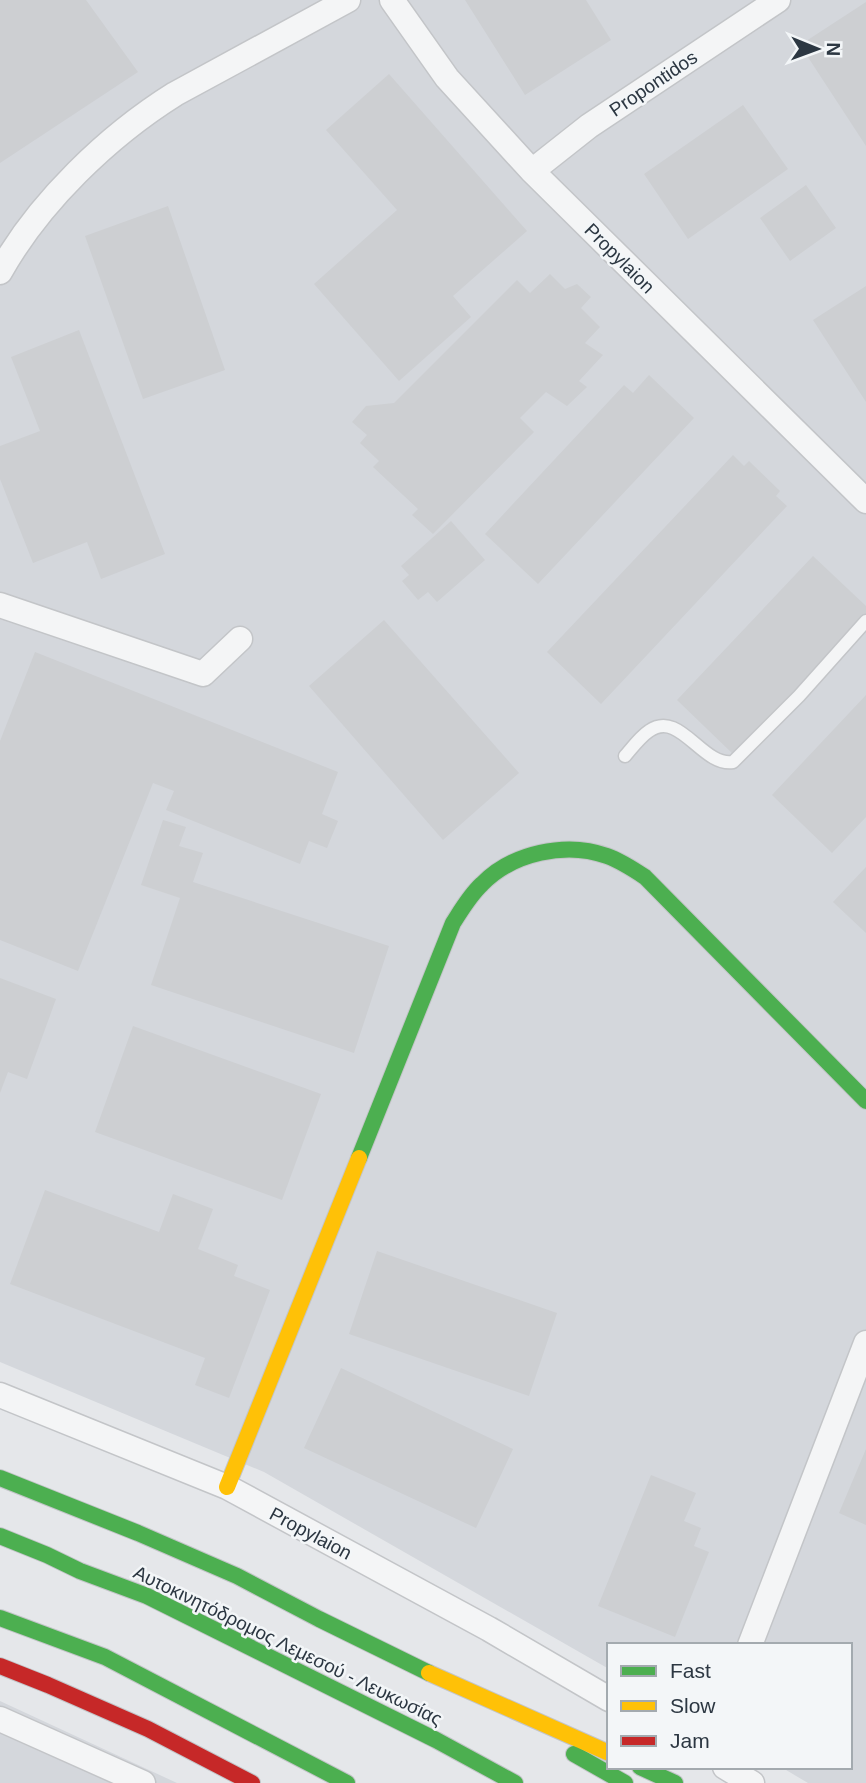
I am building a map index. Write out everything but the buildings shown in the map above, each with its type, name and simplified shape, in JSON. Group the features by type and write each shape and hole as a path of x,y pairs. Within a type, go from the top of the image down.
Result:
{"main road":[{"path":"228,1487 453,923 479,887 501,869 545,852 562,850 598,853 615,859 645,877 866,1101"},
{"path":"0,1478 237,1576 450,1683 607,1753"},
{"name":"Αυτοκινητόδρομος Λεμεσού - Λευκωσίας","path":"0,1536 80,1572 147,1596 436,1740 514,1783"},
{"path":"0,1618 105,1657 347,1783"},
{"path":"0,1666 148,1729 252,1783"},
{"path":"450,1683 625,1783"},
{"path":"644,1769 675,1783"}],"street":[{"path":"1,269 40,213 67,183 148,110 348,0"},
{"name":"Propylaion","path":"392,0 447,78 532,171 866,500"},
{"name":"Propontidos","path":"532,171 589,126 778,0"},
{"path":"0,605 203,674 240,639"},
{"path":"751,1643 866,1343"},
{"name":"Propylaion","path":"0,1395 228,1487 489,1629 607,1698"},
{"path":"0,1719 143,1783"},
{"path":"728,1769 752,1783"}],"lane":[{"path":"625,756 649,731 666,727 680,731 714,759 724,763 733,762 799,696 866,621"}],"shaded area":[{"path":"0,0 866,0 866,1783 808,1783 784,1769 852,1769 852,1643 607,1643 607,1668 264,1472 0,1362"},
{"path":"0,1701 177,1783 0,1783"}],"traffic: fast":[{"path":"359,1158 453,923 474,893 494,873 524,858 557,850 607,856 645,877 866,1101"},
{"path":"0,1478 237,1576 429,1673"},
{"path":"0,1536 80,1571 147,1596 436,1740 515,1783"},
{"path":"0,1618 105,1657 347,1783"},
{"path":"574,1754 625,1783"},
{"path":"644,1769 675,1783"}],"traffic: slow":[{"path":"227,1487 359,1158"},
{"path":"429,1673 607,1752"}],"traffic: jam":[{"path":"0,1666 148,1729 252,1783"}]}
